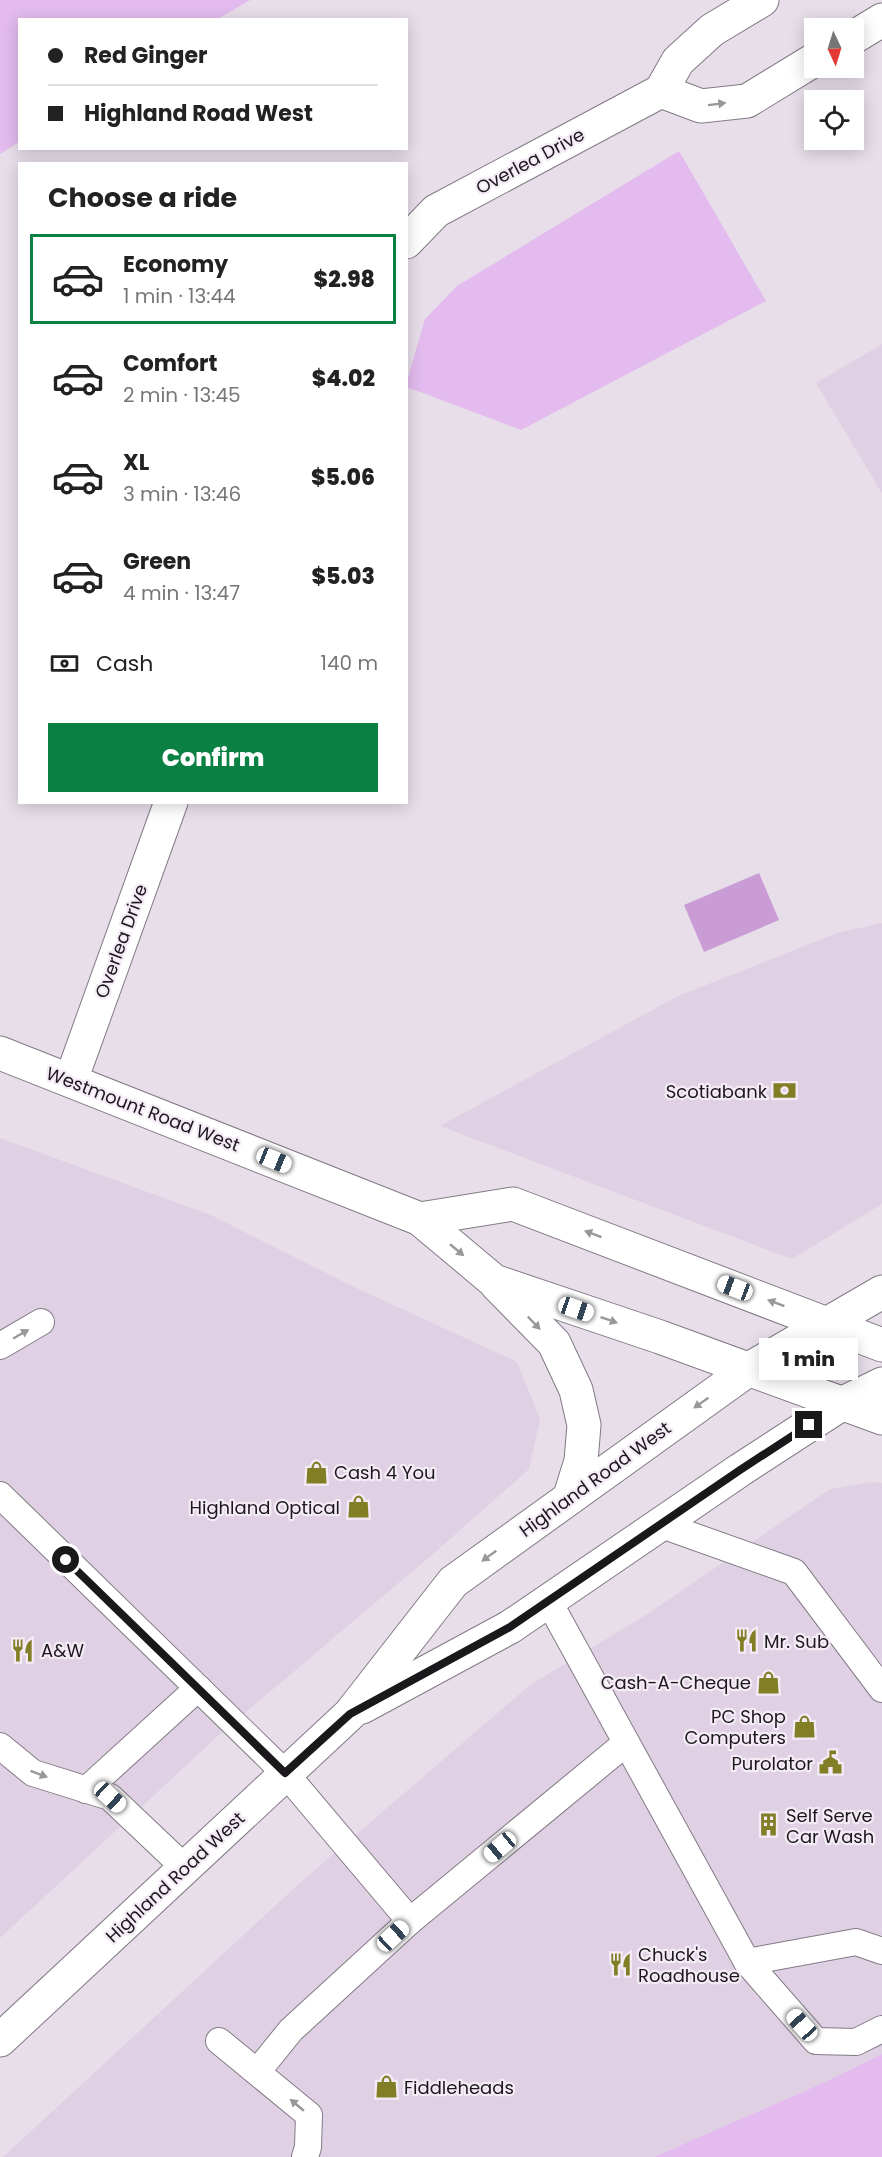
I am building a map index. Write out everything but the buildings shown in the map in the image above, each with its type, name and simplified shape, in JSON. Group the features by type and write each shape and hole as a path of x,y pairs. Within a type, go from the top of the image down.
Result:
{"main road":[{"path":"762,0 712,30 678,61 662,91 701,106 747,101 804,66"},
{"path":"864,31 882,20"},
{"name":"Overlea Drive","path":"408,240 436,211 662,91"},
{"name":"Overlea Drive","path":"71,1080 170,804"},
{"name":"Westmount Road West","path":"0,1053 420,1219 494,1281 749,1369 882,1418"},
{"path":"420,1219 513,1203 830,1323 882,1345"},
{"path":"494,1281 554,1343 576,1390 584,1425 581,1461 570,1496"},
{"name":"Highland Road West","path":"0,2040 350,1714 453,1582 749,1369 882,1292"},
{"name":"Highland Road West","path":"350,1714 510,1627 659,1524 843,1403 882,1384"}],"lane":[{"path":"0,1346 41,1322"},
{"path":"0,1495 285,1773 410,1921"},
{"path":"659,1524 794,1572 882,1689"},
{"path":"549,1602 747,1962 816,2041 856,2042 882,2028"},
{"path":"86,1790 198,1688"},
{"path":"257,2072 291,2030 410,1921 626,1743"},
{"path":"0,1746 33,1773 110,1797 185,1868"},
{"path":"747,1962 856,1942 882,1951"},
{"path":"219,2041 309,2115 308,2147 305,2157"}],"shaded area":[{"path":"0,0 250,0 220,18 18,18 18,143 0,154"},
{"path":"679,151 766,301 521,430 408,387 408,378 425,319 457,286"},
{"path":"882,344 882,493 816,383"},
{"path":"759,873 779,920 704,952 684,905"},
{"path":"882,923 882,1204 792,1259 440,1126 678,996 837,933"},
{"path":"0,1138 213,1216 350,1285 517,1362 540,1419 529,1469 440,1548 220,1734 0,1938"},
{"path":"872,1482 882,1483 882,2054 825,2082 654,2157 3,2157 302,1881 530,1685 649,1613 830,1489"},
{"path":"882,2054 882,2157 654,2157 825,2082"}],"place":[{"name":"Scotiabank","path":"785,1091"},
{"name":"Cash 4 You","path":"316,1472"},
{"name":"Highland Optical","path":"358,1507"},
{"name":"Mr. Sub","path":"746,1641"},
{"name":"A&W","path":"23,1650"},
{"name":"Cash-A-Cheque","path":"769,1682"},
{"name":"PC Shop Computers","path":"804,1726"},
{"name":"Purolator","path":"831,1763"},
{"name":"Self Serve Car Wash","path":"768,1825"},
{"name":"Chuck's Roadhouse","path":"620,1964"},
{"name":"Fiddleheads","path":"386,2087"}],"route":[{"path":"66,1560 285,1773 350,1714 510,1627 659,1524 809,1425"}]}
